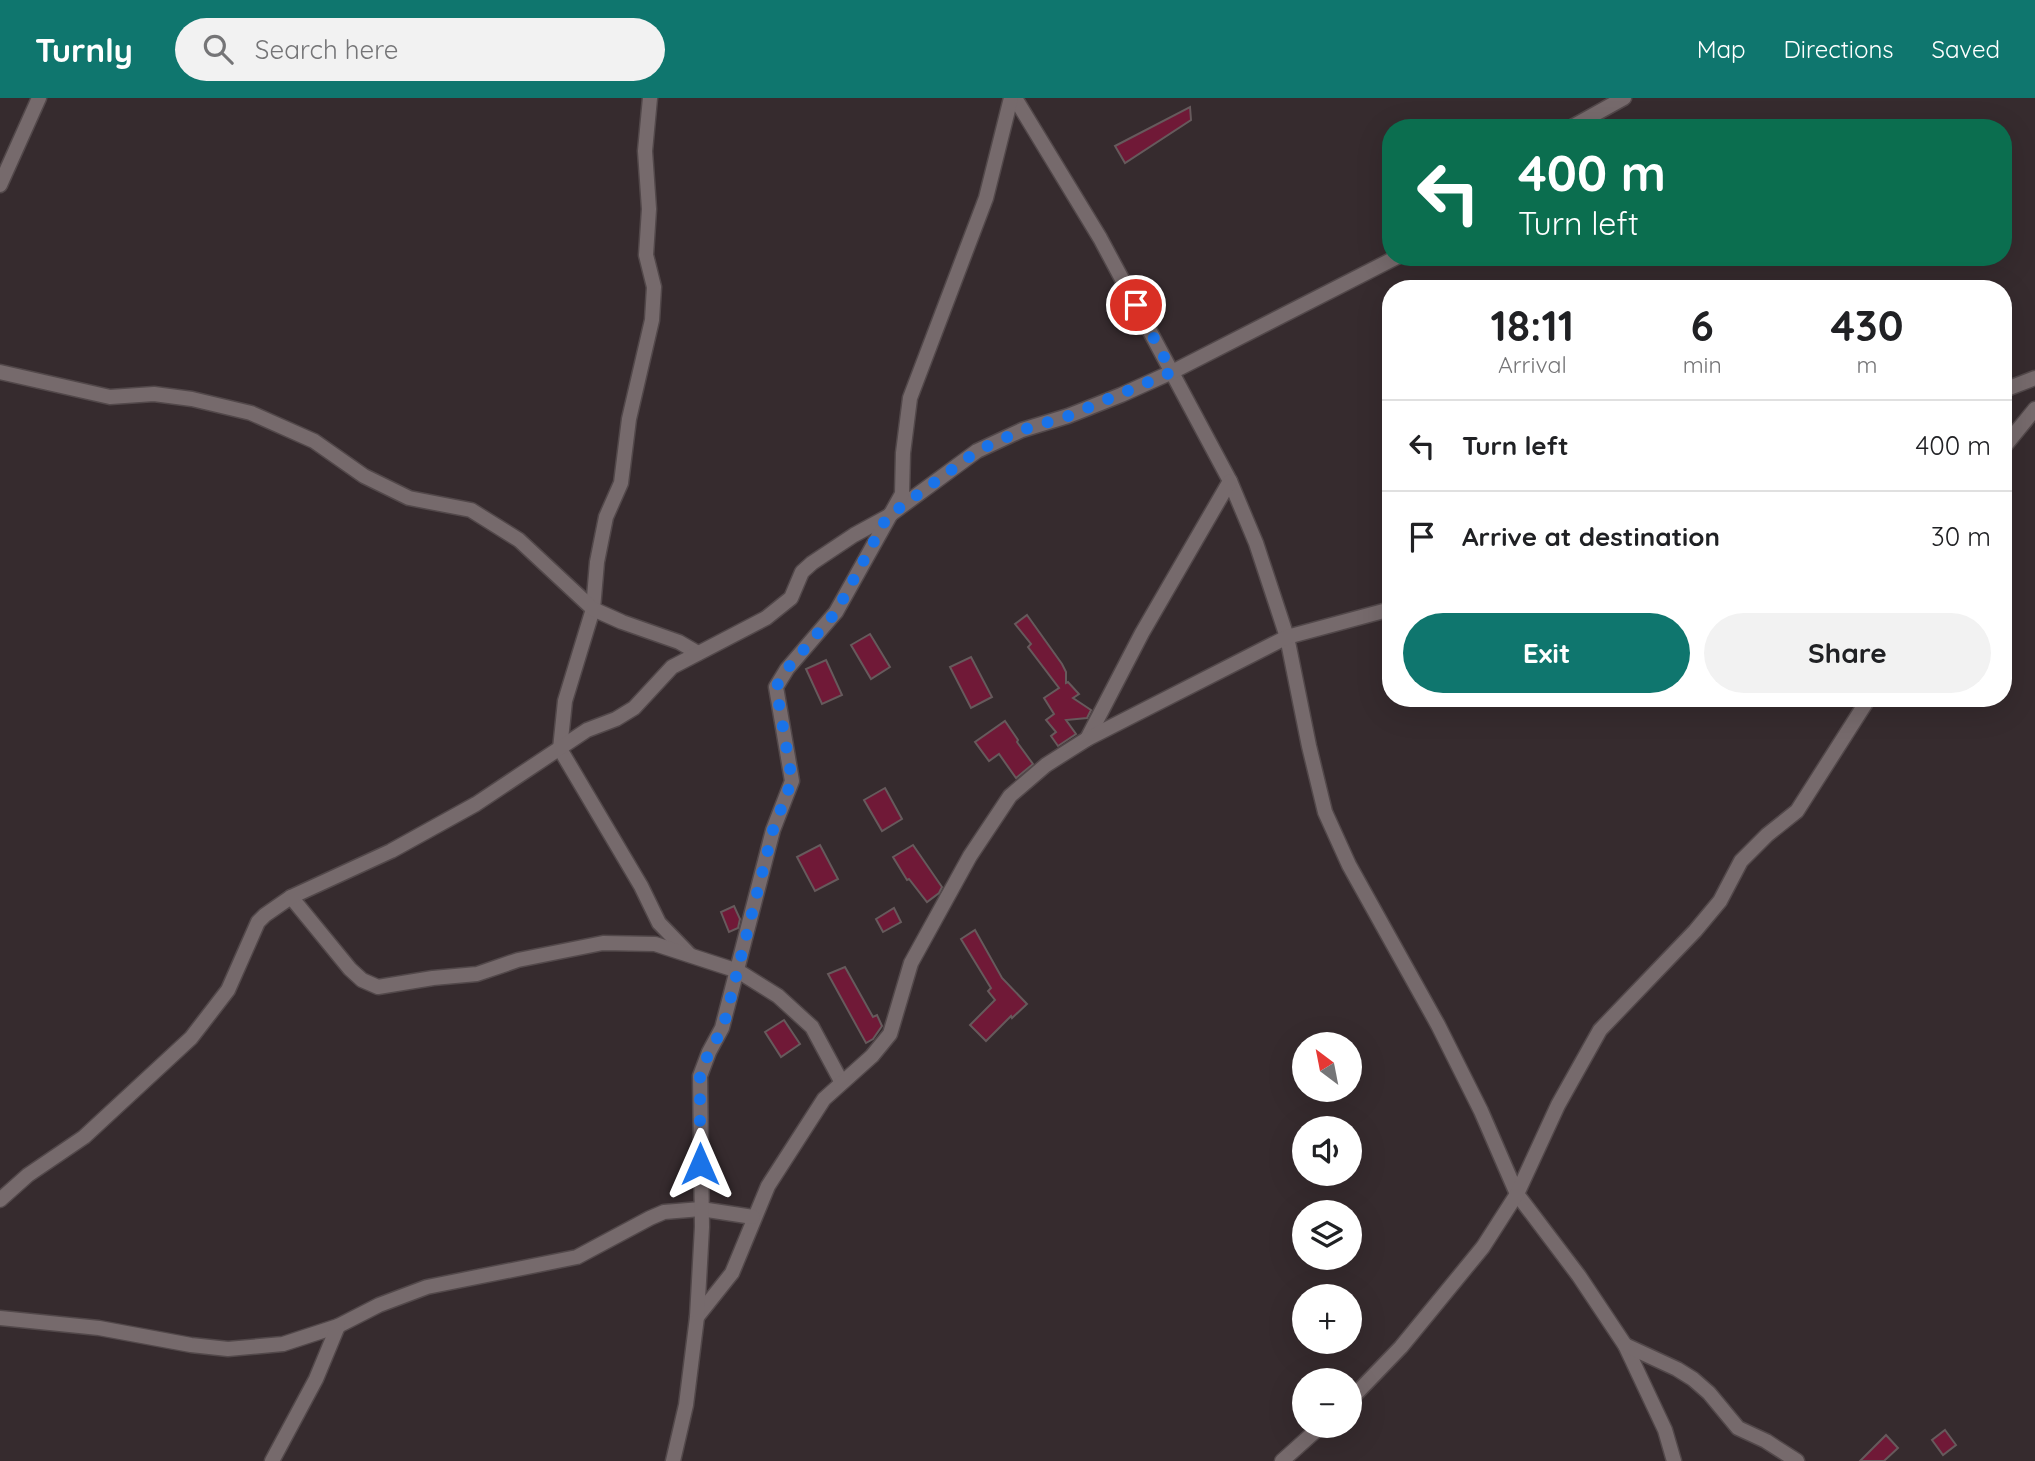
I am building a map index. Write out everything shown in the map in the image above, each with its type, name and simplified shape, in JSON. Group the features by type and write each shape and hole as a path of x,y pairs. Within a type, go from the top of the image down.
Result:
{"street":[{"path":"0,185 39,98"},
{"path":"650,98 645,151 649,209 646,255 654,286 652,320 629,419 621,483 606,517 597,562 593,609 565,701 560,748 641,886 659,923 690,955"},
{"path":"1586,119 1624,98"},
{"path":"1018,99 1100,238 1230,481 1256,543 1287,637 1308,746 1325,811 1349,864 1462,1074 1517,1194 1579,1276 1625,1345 1665,1430 1674,1461"},
{"path":"673,1461 685,1405 697,1317 701,1209 700,1076 709,1052 723,1028 773,830 792,780 776,687 787,669 836,612 887,517 900,499 904,485 902,453 910,398 986,198 1018,99"},
{"path":"0,1200 28,1175 84,1137 191,1038 228,990 258,922 291,897 403,844 476,804 587,730 616,719 634,708 672,667 765,618 791,598 802,572 812,563 887,517 977,451 1172,372 1382,265"},
{"path":"0,372 110,397 154,394 192,399 251,413 314,441 364,476 408,498 471,510 519,540 593,609 621,622 679,642 698,653"},
{"path":"2012,387 2035,378"},
{"path":"2012,437 2035,410"},
{"path":"1087,739 1142,633 1230,481"},
{"path":"697,1317 732,1273 768,1185 824,1099 872,1056 890,1034 911,963 970,856 1010,796 1046,765 1087,739 1287,637 1382,611"},
{"path":"1362,1387 1410,1337 1483,1247 1517,1194 1558,1105 1600,1030 1695,931 1720,901 1741,861 1797,811 1863,707"},
{"path":"291,897 350,969 362,980 378,986 477,974 518,960 603,943 655,944 738,971 778,996 811,1027 841,1082"},
{"path":"0,1318 99,1328 191,1346 228,1349 283,1345 338,1326 379,1305 427,1287 577,1257 664,1212 701,1209 753,1217"},
{"path":"272,1461 316,1379 338,1326"},
{"path":"1625,1345 1693,1379 1709,1393 1738,1428 1766,1441 1797,1461"},
{"path":"1282,1461 1308,1438"}],"building":[{"path":"1190,107 1191,120 1125,163 1115,146"},
{"path":"1027,615 1062,664 1066,672 1066,683 1079,694 1073,698 1091,710 1087,718 1066,720 1076,734 1058,746 1051,736 1056,732 1046,720 1054,714 1044,698 1059,688 1028,647 1031,644 1015,624"},
{"path":"870,634 890,667 871,679 851,645"},
{"path":"971,657 992,697 971,708 950,667"},
{"path":"826,660 842,695 822,704 806,669"},
{"path":"1005,721 1033,764 1016,778 999,754 989,761 975,742"},
{"path":"885,788 902,819 882,831 864,800"},
{"path":"820,845 838,879 815,891 797,857"},
{"path":"913,845 942,887 939,893 927,902 909,879 907,880 893,857"},
{"path":"734,906 740,919 738,928 729,932 721,912"},
{"path":"894,908 901,922 883,932 876,919"},
{"path":"975,930 1002,978 1027,1004 986,1041 970,1025 995,1000 988,991 991,988 961,939"},
{"path":"845,967 873,1017 877,1015 882,1026 873,1039 866,1043 828,974"},
{"path":"784,1020 800,1044 781,1057 765,1032"},
{"path":"1945,1430 1956,1445 1943,1455 1932,1440"},
{"path":"1886,1435 1898,1448 1884,1461 1860,1461"}],"route":[{"path":"700,1164 700,1076 709,1052 723,1028 773,830 792,780 776,687 787,669 819,635 836,612 887,517 977,451 1000,439 1068,416 1172,372 1136,305"}]}
